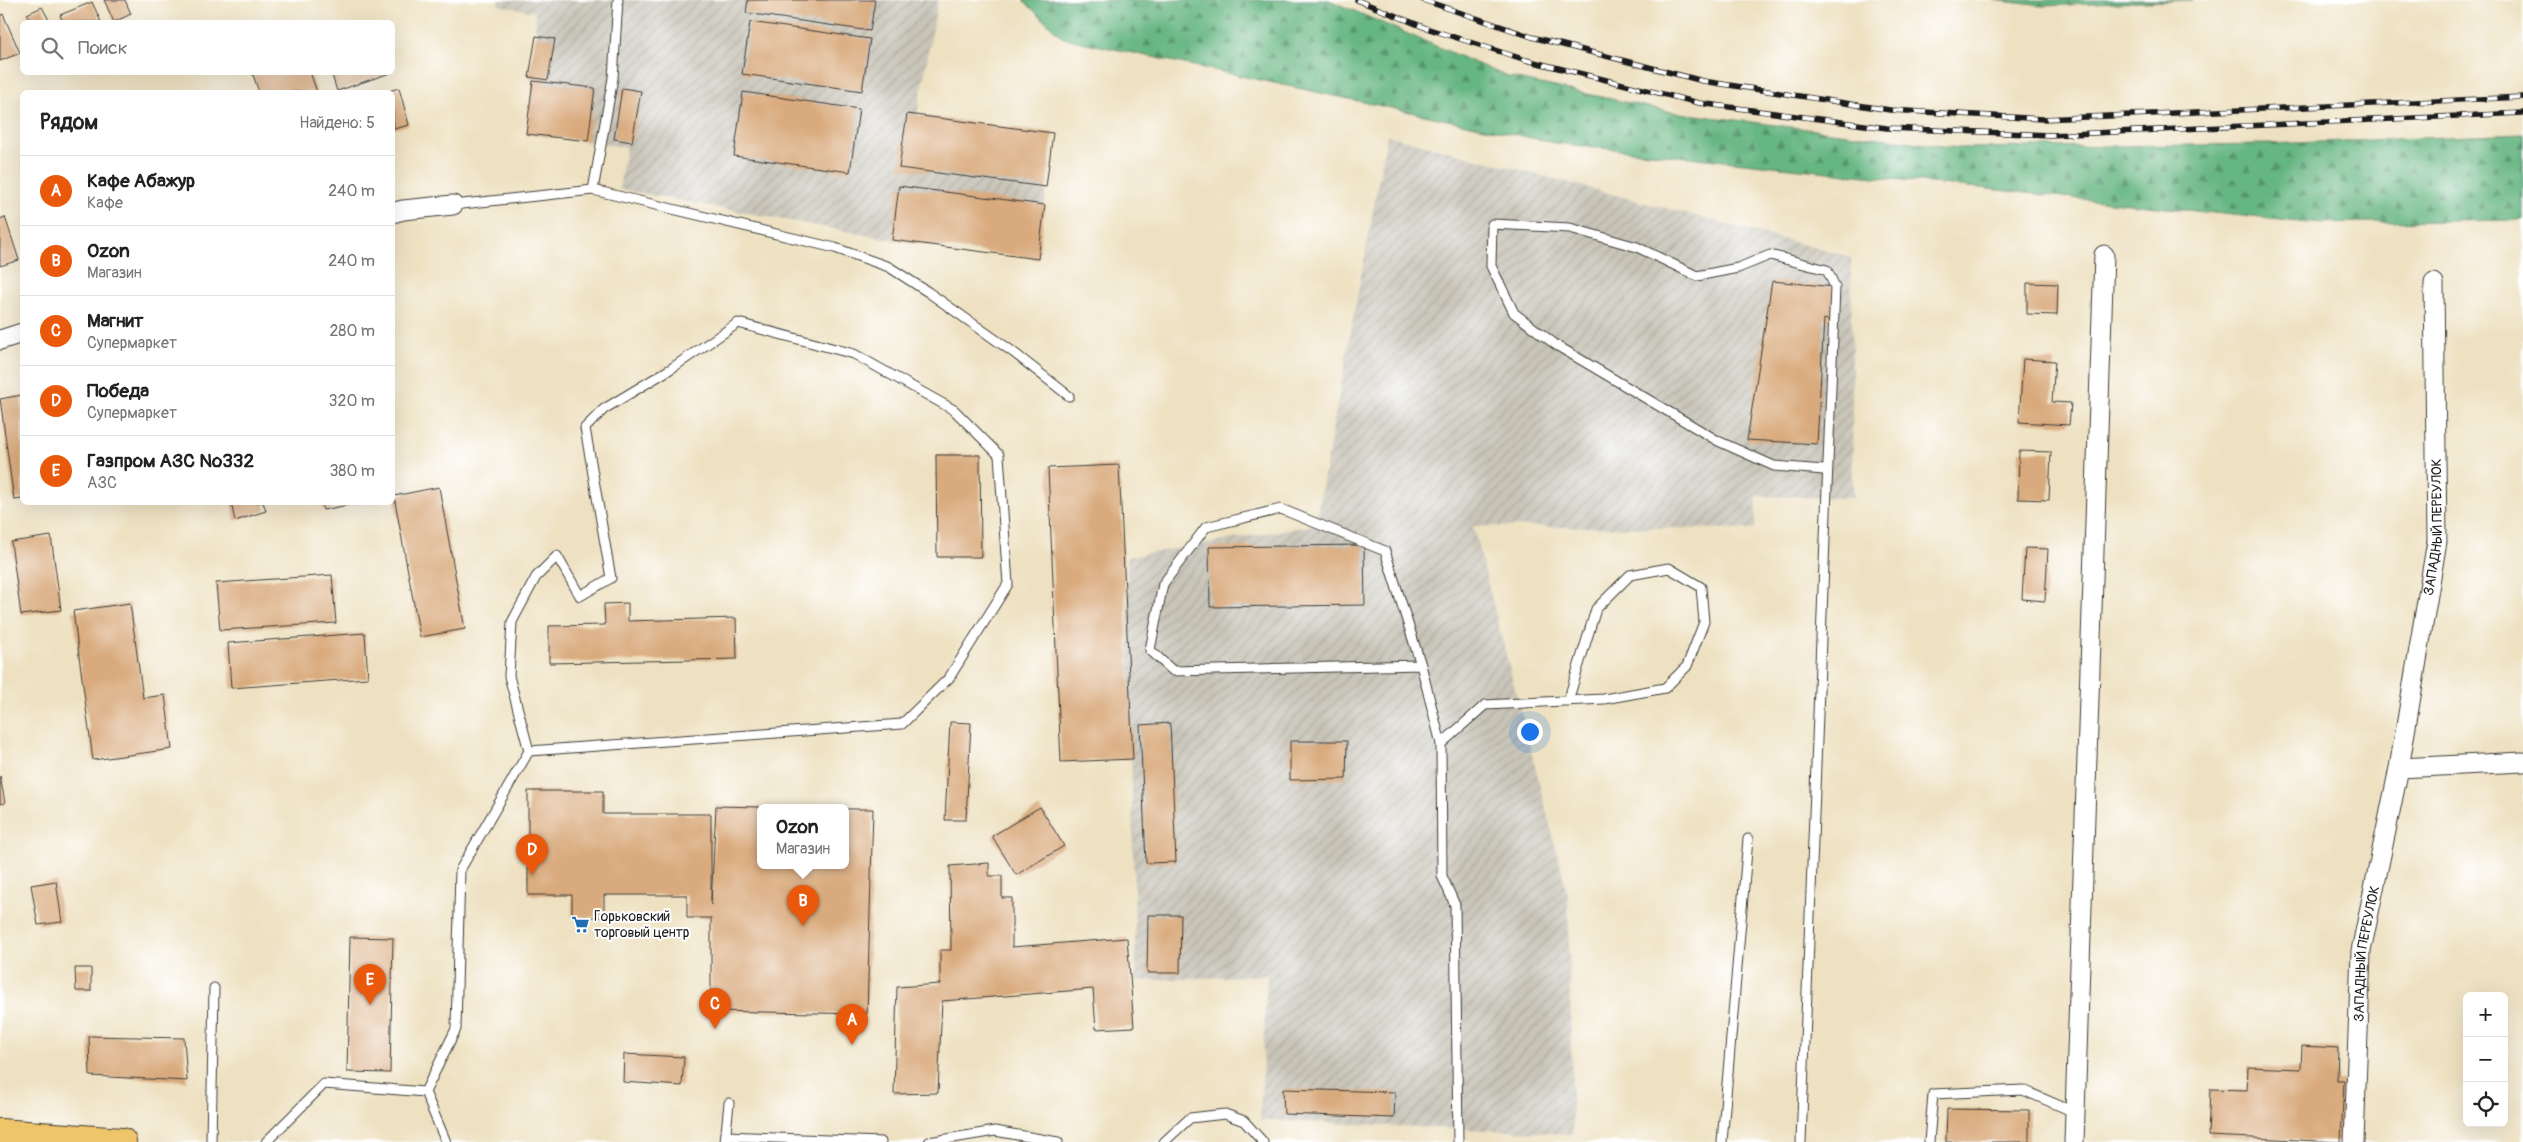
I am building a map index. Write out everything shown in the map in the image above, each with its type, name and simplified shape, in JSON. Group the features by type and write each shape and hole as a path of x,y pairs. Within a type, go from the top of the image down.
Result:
{"main road":[{"path":"0,1133 122,1142"}],"street":[{"path":"395,213 403,210 453,205"},
{"path":"2074,1142 2104,255"},
{"name":"ЗАПАДНЫЙ ПЕРЕУЛОК","path":"2354,1142 2361,951 2399,768 2437,541 2434,283"},
{"path":"0,340 20,334"},
{"path":"2399,768 2523,762"}],"lane":[{"path":"593,190 613,78 618,0"},
{"path":"453,205 593,190 835,248 888,267 928,292 1013,352 1069,396"},
{"path":"1801,1142 1828,467 1835,287 1827,270 1770,255 1738,268 1697,276 1637,247 1570,228 1492,224 1491,266 1514,313 1556,345 1726,445 1774,466 1824,470 1828,467"},
{"path":"446,1142 425,1092 456,1030 460,870 529,751 509,676 512,622 536,577 557,556 580,596 611,578 585,428 604,409 672,368 738,323 854,354 954,410 999,455 1008,584 949,678 902,724 529,751"},
{"path":"1421,665 1173,671 1150,650 1163,584 1206,527 1281,509 1385,551 1421,665 1441,744 1442,876 1455,905 1458,1142"},
{"path":"1441,744 1484,705 1568,701 1604,699 1665,688 1687,666 1704,622 1701,587 1669,568 1630,575 1596,609 1568,701"},
{"path":"1722,1142 1748,839"},
{"path":"211,1142 214,988"},
{"path":"266,1142 324,1084 425,1092"},
{"path":"1929,1142 1934,1094 2024,1090 2074,1112"},
{"path":"730,1103 725,1139 882,1142"},
{"path":"1164,1142 1190,1118 1224,1114 1244,1120 1263,1142"},
{"path":"929,1142 995,1131 1058,1142"}],"shaded area":[{"path":"499,0 938,0 917,115 1053,133 1038,259 892,240 619,189 626,147 526,134 533,81 529,77 536,36 535,12 498,5"},
{"path":"1387,135 1851,257 1853,498 1757,496 1755,529 1473,526 1568,895 1573,1134 1260,1120 1267,975 1136,981 1127,557 1315,525"}],"green space":[{"path":"1023,0 1329,0 1508,77 1672,112 1959,148 2268,144 2523,134 2523,220 2308,223 1555,143 1063,38"},
{"path":"1993,0 2193,0 2042,6"}],"building":[{"path":"104,0 125,0 131,14 118,20 113,20"},
{"path":"748,0 875,0 870,31 746,13"},
{"path":"92,2 100,20 62,20 60,15"},
{"path":"42,7 49,20 30,20 27,14"},
{"path":"3,14 20,53 0,61 0,16"},
{"path":"750,22 870,39 862,91 742,74"},
{"path":"536,36 555,39 548,80 529,77"},
{"path":"253,75 311,75 316,90 258,90"},
{"path":"332,75 384,75 340,90 337,90"},
{"path":"533,81 595,88 588,141 526,134"},
{"path":"399,88 409,125 395,129 395,90 392,90"},
{"path":"622,88 641,91 632,142 614,139"},
{"path":"743,92 859,109 850,172 734,156"},
{"path":"907,114 1053,133 1046,187 899,168"},
{"path":"899,186 1045,205 1038,259 892,240"},
{"path":"5,217 19,260 0,266 0,219"},
{"path":"1772,281 1835,287 1834,322 1824,319 1817,444 1747,440"},
{"path":"2027,283 2058,284 2057,315 2027,314"},
{"path":"2023,359 2055,361 2052,402 2071,403 2069,425 2019,422"},
{"path":"20,395 20,499 14,500 0,399"},
{"path":"2019,451 2051,452 2049,500 2018,499"},
{"path":"936,455 980,455 981,557 937,557"},
{"path":"1119,465 1133,759 1061,762 1048,468"},
{"path":"439,487 465,629 420,637 395,496"},
{"path":"232,505 264,505 266,511 235,521"},
{"path":"322,505 348,505 323,510"},
{"path":"51,536 61,610 21,615 11,542"},
{"path":"1364,545 1365,605 1210,607 1209,547"},
{"path":"2025,548 2048,549 2045,601 2022,599"},
{"path":"332,575 336,623 220,630 216,583"},
{"path":"130,603 143,698 165,695 172,749 93,760 73,611"},
{"path":"628,603 628,621 736,618 737,659 549,663 549,626 605,625 604,604"},
{"path":"365,633 368,678 231,688 228,643"},
{"path":"950,722 971,723 966,820 945,820"},
{"path":"1170,723 1176,862 1146,863 1140,725"},
{"path":"1290,741 1347,741 1346,779 1290,780"},
{"path":"0,776 5,803 0,804"},
{"path":"528,791 603,791 603,814 711,814 711,905 716,806 757,807 757,869 849,869 849,809 873,809 867,1014 711,1011 711,918 687,918 687,895 604,895 604,917 572,917 572,895 528,895"},
{"path":"1040,807 1064,846 1016,875 992,836"},
{"path":"989,863 989,876 1002,876 1002,898 1012,898 1012,947 1127,938 1134,1027 1096,1029 1093,989 942,1001 938,1093 894,1094 897,987 940,984 940,950 951,950 950,866"},
{"path":"56,881 62,922 38,925 31,885"},
{"path":"1148,915 1181,915 1180,973 1147,973"},
{"path":"350,937 393,938 390,1073 347,1072"},
{"path":"75,968 91,968 91,991 76,991"},
{"path":"89,1036 184,1038 187,1081 90,1076"},
{"path":"2302,1046 2338,1048 2337,1080 2344,1080 2341,1142 2208,1136 2210,1089 2247,1090 2248,1067 2301,1069"},
{"path":"624,1054 684,1057 682,1086 623,1082"},
{"path":"1283,1089 1395,1092 1394,1118 1284,1114"},
{"path":"1947,1109 2029,1110 2029,1142 1946,1142"}],"railway":[{"path":"1357,0 1426,28 1526,60 1699,103 1887,128 2050,135 2523,113"},
{"path":"1423,0 1532,37 1703,81 1890,110 2043,119 2523,97"}],"place":[{"name":"Победа","path":"532,875"},
{"name":"Горьковский торговый центр","path":"580,924"},
{"name":"Ozon","path":"803,926"},
{"name":"Газпром АЗС №332","path":"370,1005"},
{"name":"Магнит","path":"715,1029"},
{"name":"Кафе Абажур","path":"852,1045"}]}
